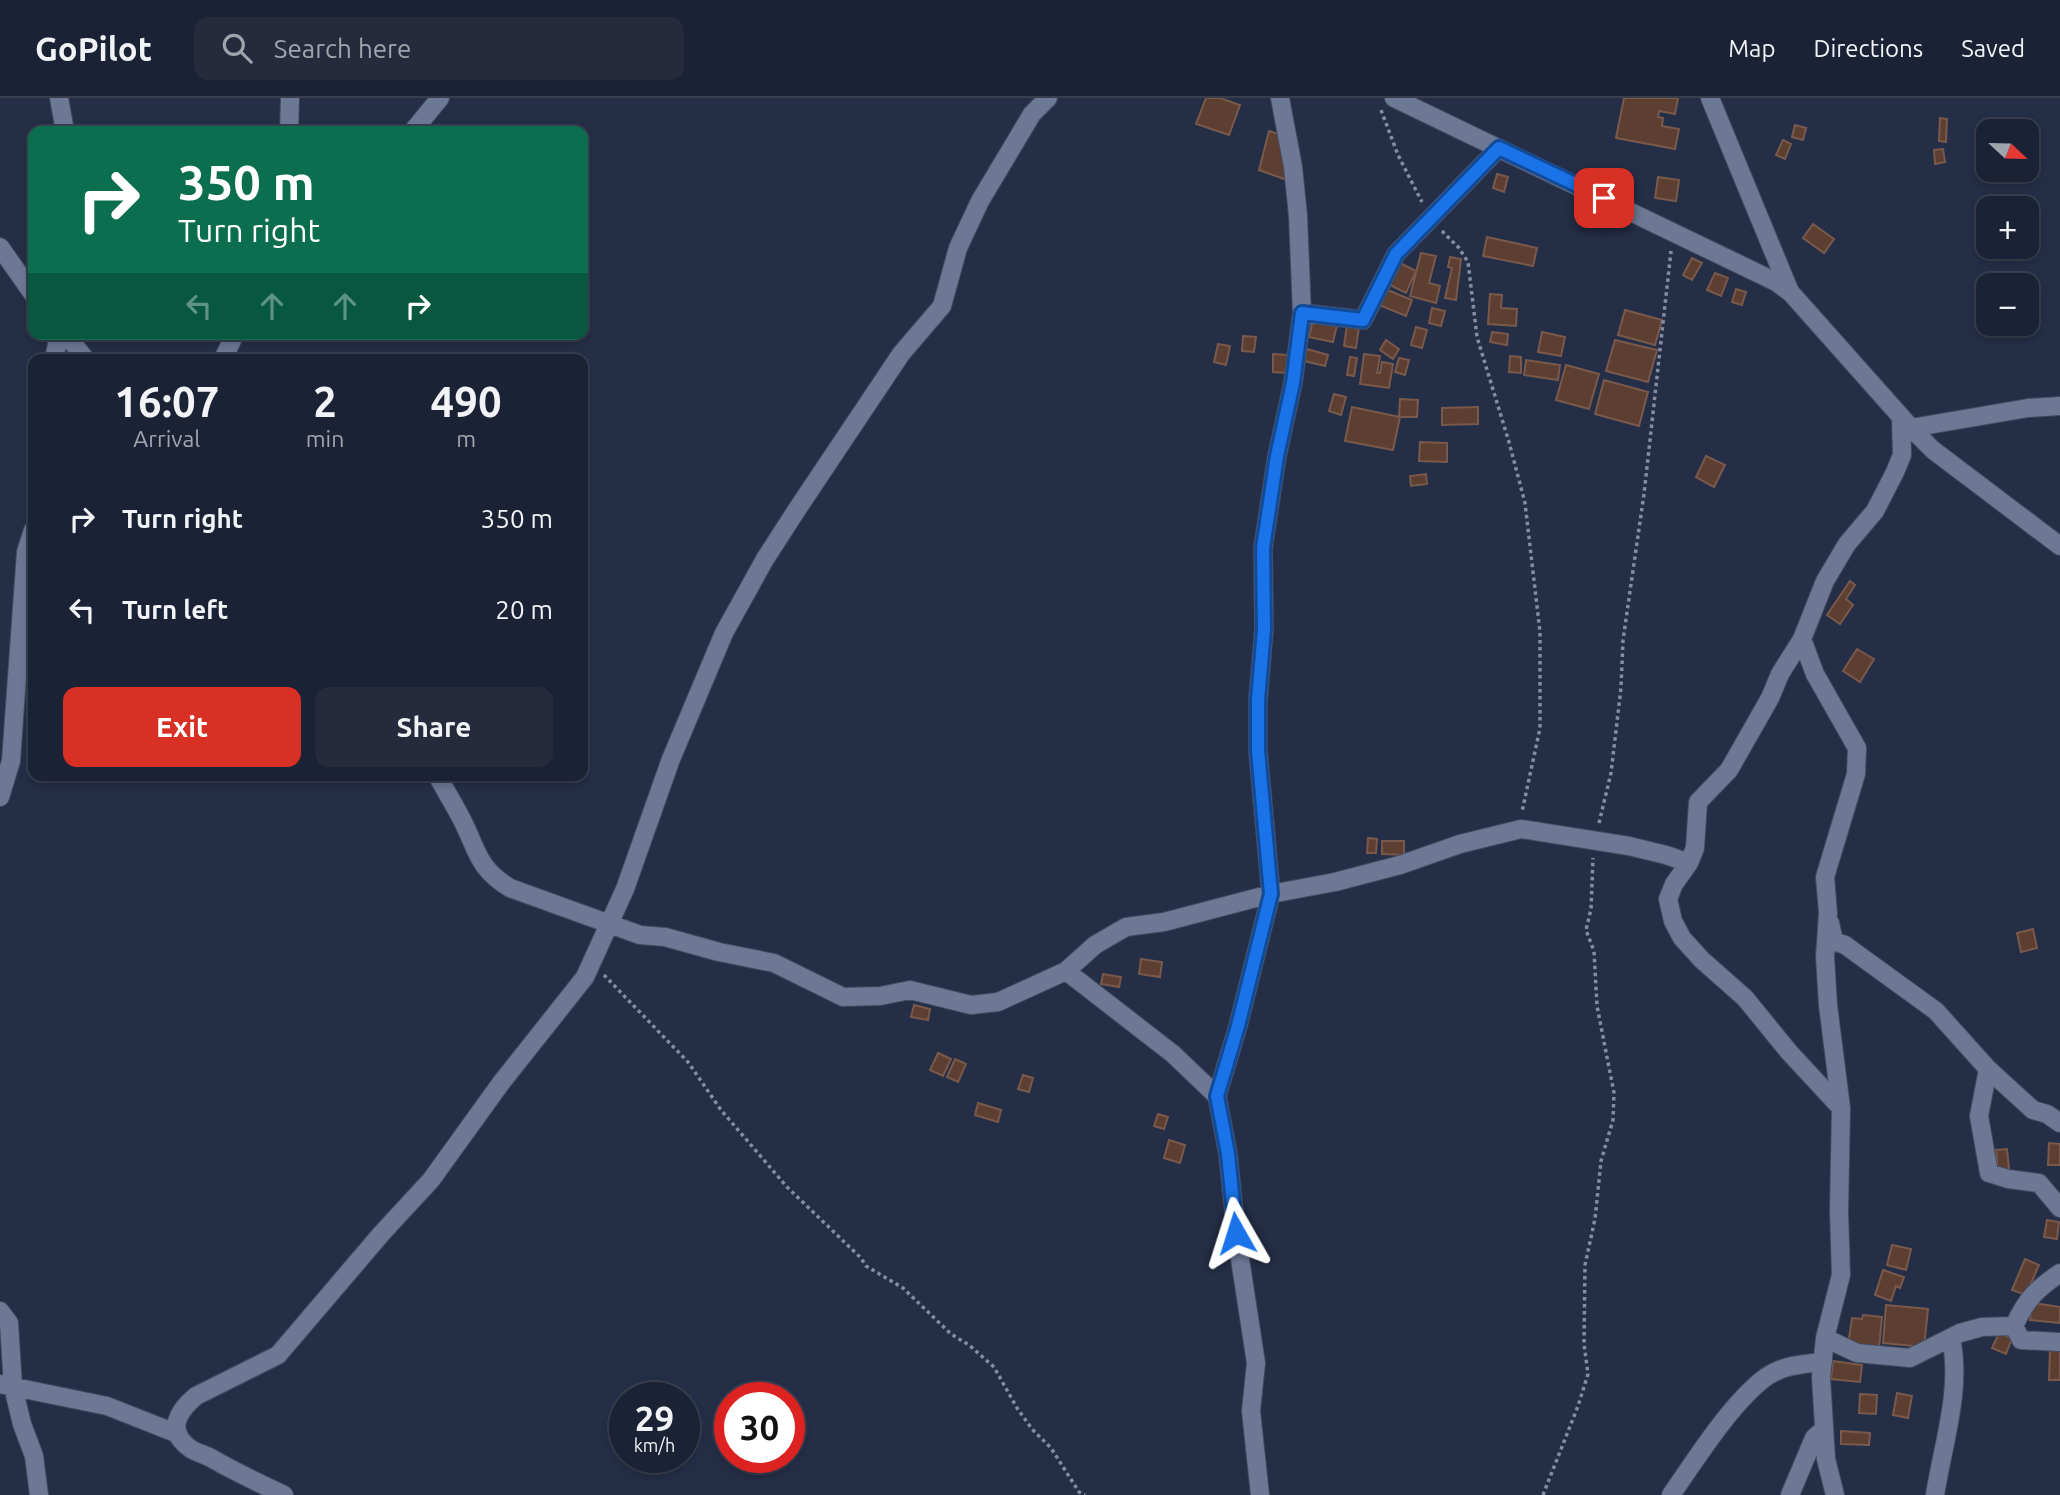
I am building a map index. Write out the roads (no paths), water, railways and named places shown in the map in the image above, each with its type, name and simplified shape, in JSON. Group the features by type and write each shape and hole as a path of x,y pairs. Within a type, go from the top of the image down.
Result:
{"street":[{"path":"59,98 64,126"},
{"path":"289,126 290,98"},
{"path":"418,126 440,98"},
{"path":"178,1434 176,1417 196,1396 278,1355 430,1180 501,1083 585,977 625,889 699,689 724,632 765,559 810,490 901,354 942,306 958,248 980,201 1032,114 1048,98"},
{"path":"1261,1495 1251,1411 1256,1363 1236,1233 1228,1154 1217,1096 1238,1026 1271,894 1258,751 1258,700 1264,617 1263,548 1275,468 1293,383 1302,313 1293,167 1280,98"},
{"path":"1710,98 1791,293"},
{"path":"1388,104 1499,148 1745,265 1791,293 1906,422 1966,477 2060,546"},
{"path":"1302,313 1363,320 1396,254 1499,148"},
{"path":"0,247 28,287"},
{"path":"71,340 81,354"},
{"path":"1906,422 2060,406"},
{"path":"1841,1108 1789,1052 1745,998 1702,960 1682,938 1673,920 1668,899 1695,848 1698,802 1729,770 1770,698 1780,674 1802,639 1825,581 1847,544 1875,511 1902,455 1906,422"},
{"path":"0,797 12,761 28,546"},
{"path":"1802,639 1815,674 1857,748 1856,774 1825,877 1834,941 1845,945 1936,1012 1988,1069 2033,1110 2047,1114 2060,1123"},
{"path":"440,781 462,820 479,861 494,878 535,898 640,935 665,937 774,963 843,997 880,996 909,990 971,1005 998,1002 1066,971 1095,945 1126,927 1164,922 1400,865 1460,844 1521,829 1641,849 1689,863"},
{"path":"1828,913 1825,957 1841,1108 1841,1275 1825,1338 1821,1377 1826,1460 1835,1495"},
{"path":"1066,971 1173,1054 1217,1096"},
{"path":"1988,1069 1979,1116 1989,1173 2008,1179 2039,1183 2060,1208"},
{"path":"2014,1326 2024,1306 2038,1288 2060,1273"},
{"path":"0,1311 9,1323 7,1386 34,1456 39,1495"},
{"path":"1825,1338 1857,1353 1910,1358 1960,1333 1982,1327 2014,1326"},
{"path":"2014,1326 2021,1340 2060,1342"},
{"path":"1935,1495 1955,1387 1955,1358 1951,1338"},
{"path":"1671,1495 1713,1436 1767,1376 1794,1365 1823,1362"},
{"path":"7,1386 107,1406 178,1434 191,1449 284,1495"},
{"path":"1790,1495 1814,1438 1824,1429"}]}
